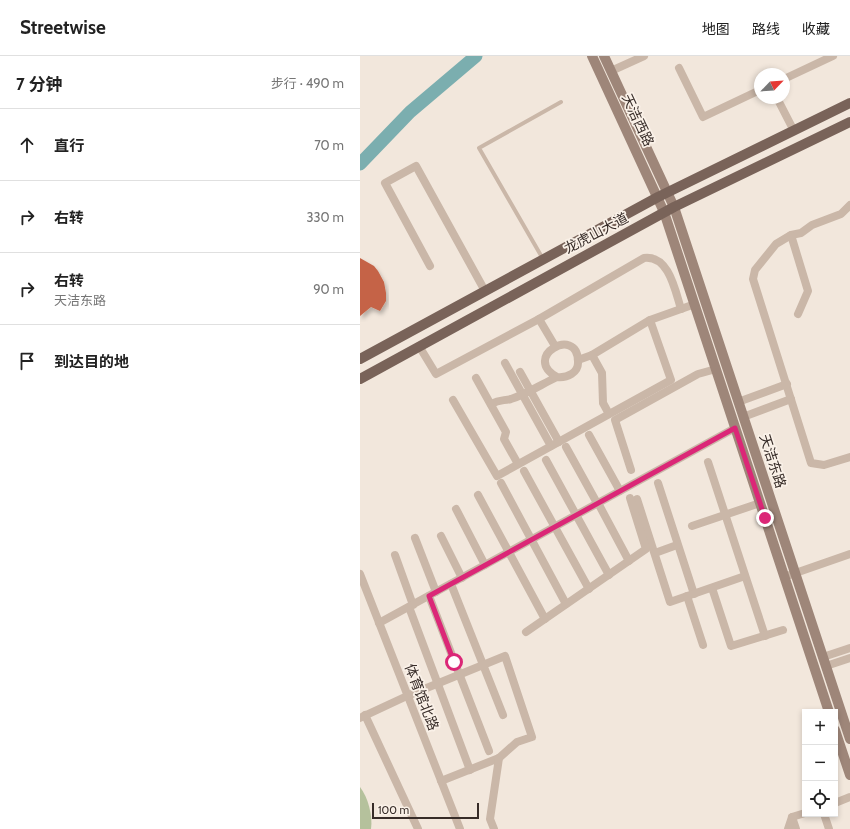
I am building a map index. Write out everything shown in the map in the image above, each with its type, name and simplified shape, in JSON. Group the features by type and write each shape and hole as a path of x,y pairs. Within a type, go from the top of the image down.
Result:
{"main road":[{"name":"天洁西路","path":"592,56 658,197"},
{"name":"天洁西路","path":"604,56 668,192"},
{"name":"龙虎山大道","path":"360,359 658,197 850,103"},
{"name":"龙虎山大道","path":"360,379 664,212 850,122"},
{"name":"天洁东路","path":"668,192 850,739"},
{"name":"天洁东路","path":"658,197 828,709"},
{"path":"838,739 850,775"}],"street":[{"path":"611,71 644,56"},
{"path":"790,76 833,56"},
{"path":"679,68 703,117 754,93"},
{"path":"780,104 794,131"},
{"path":"430,266 385,183 416,166 485,291"},
{"path":"850,205 841,214 812,224 801,233 791,235 776,244 755,270 753,279 812,463 824,465 850,457"},
{"path":"791,235 808,291 798,314"},
{"path":"419,346 436,374 539,319 644,258 652,257 663,264 673,283 681,309"},
{"path":"578,360 592,355 650,320 694,304"},
{"path":"539,319 555,346"},
{"path":"452,400 497,476 521,468 551,446 671,380 650,320"},
{"path":"491,404 499,399 510,400 523,395 557,376 568,376 572,374 578,365 577,354 570,347 565,345 555,346 547,354 546,365 548,370 557,376"},
{"path":"592,355 602,373 603,403 609,414"},
{"path":"505,363 551,446"},
{"path":"631,470 615,420 698,374 716,369"},
{"path":"520,372 559,442"},
{"path":"476,378 506,432 504,439 555,526 589,589"},
{"path":"738,402 787,384"},
{"path":"743,417 791,399"},
{"path":"379,623 735,428"},
{"path":"589,435 620,491"},
{"path":"566,447 629,561"},
{"path":"546,460 609,575"},
{"path":"708,462 765,636"},
{"path":"501,482 566,604"},
{"path":"658,483 677,545 703,645"},
{"path":"478,495 545,619"},
{"path":"526,632 646,549 634,498 655,553 670,602 745,576"},
{"path":"692,526 760,503"},
{"path":"456,509 485,565"},
{"path":"441,536 462,578"},
{"path":"415,538 459,675 489,751"},
{"path":"655,553 677,545"},
{"path":"784,577 850,554"},
{"path":"395,555 411,606 470,770"},
{"name":"体育馆北路","path":"360,574 460,829"},
{"path":"452,584 503,715"},
{"path":"712,588 731,646 783,630"},
{"path":"824,661 850,648"},
{"path":"418,829 362,716 504,656 532,737 516,742 499,758 441,782"},
{"path":"824,661 850,658"},
{"path":"494,829 490,819 499,758"},
{"path":"838,801 850,797"},
{"path":"792,817 802,814"},
{"path":"788,829 792,817"},
{"path":"792,817 796,829"},
{"path":"825,817 829,829"}],"lane":[{"path":"543,259 479,148 561,102"}],"green space":[{"path":"360,787 369,807 371,829 360,829"}],"building":[{"path":"360,258 374,266 378,271 384,282 386,301 380,311 371,307 360,316"}],"waterway":[{"path":"360,164 410,112 476,56"}],"route":[{"path":"454,662 429,596 735,428 765,518"}]}
